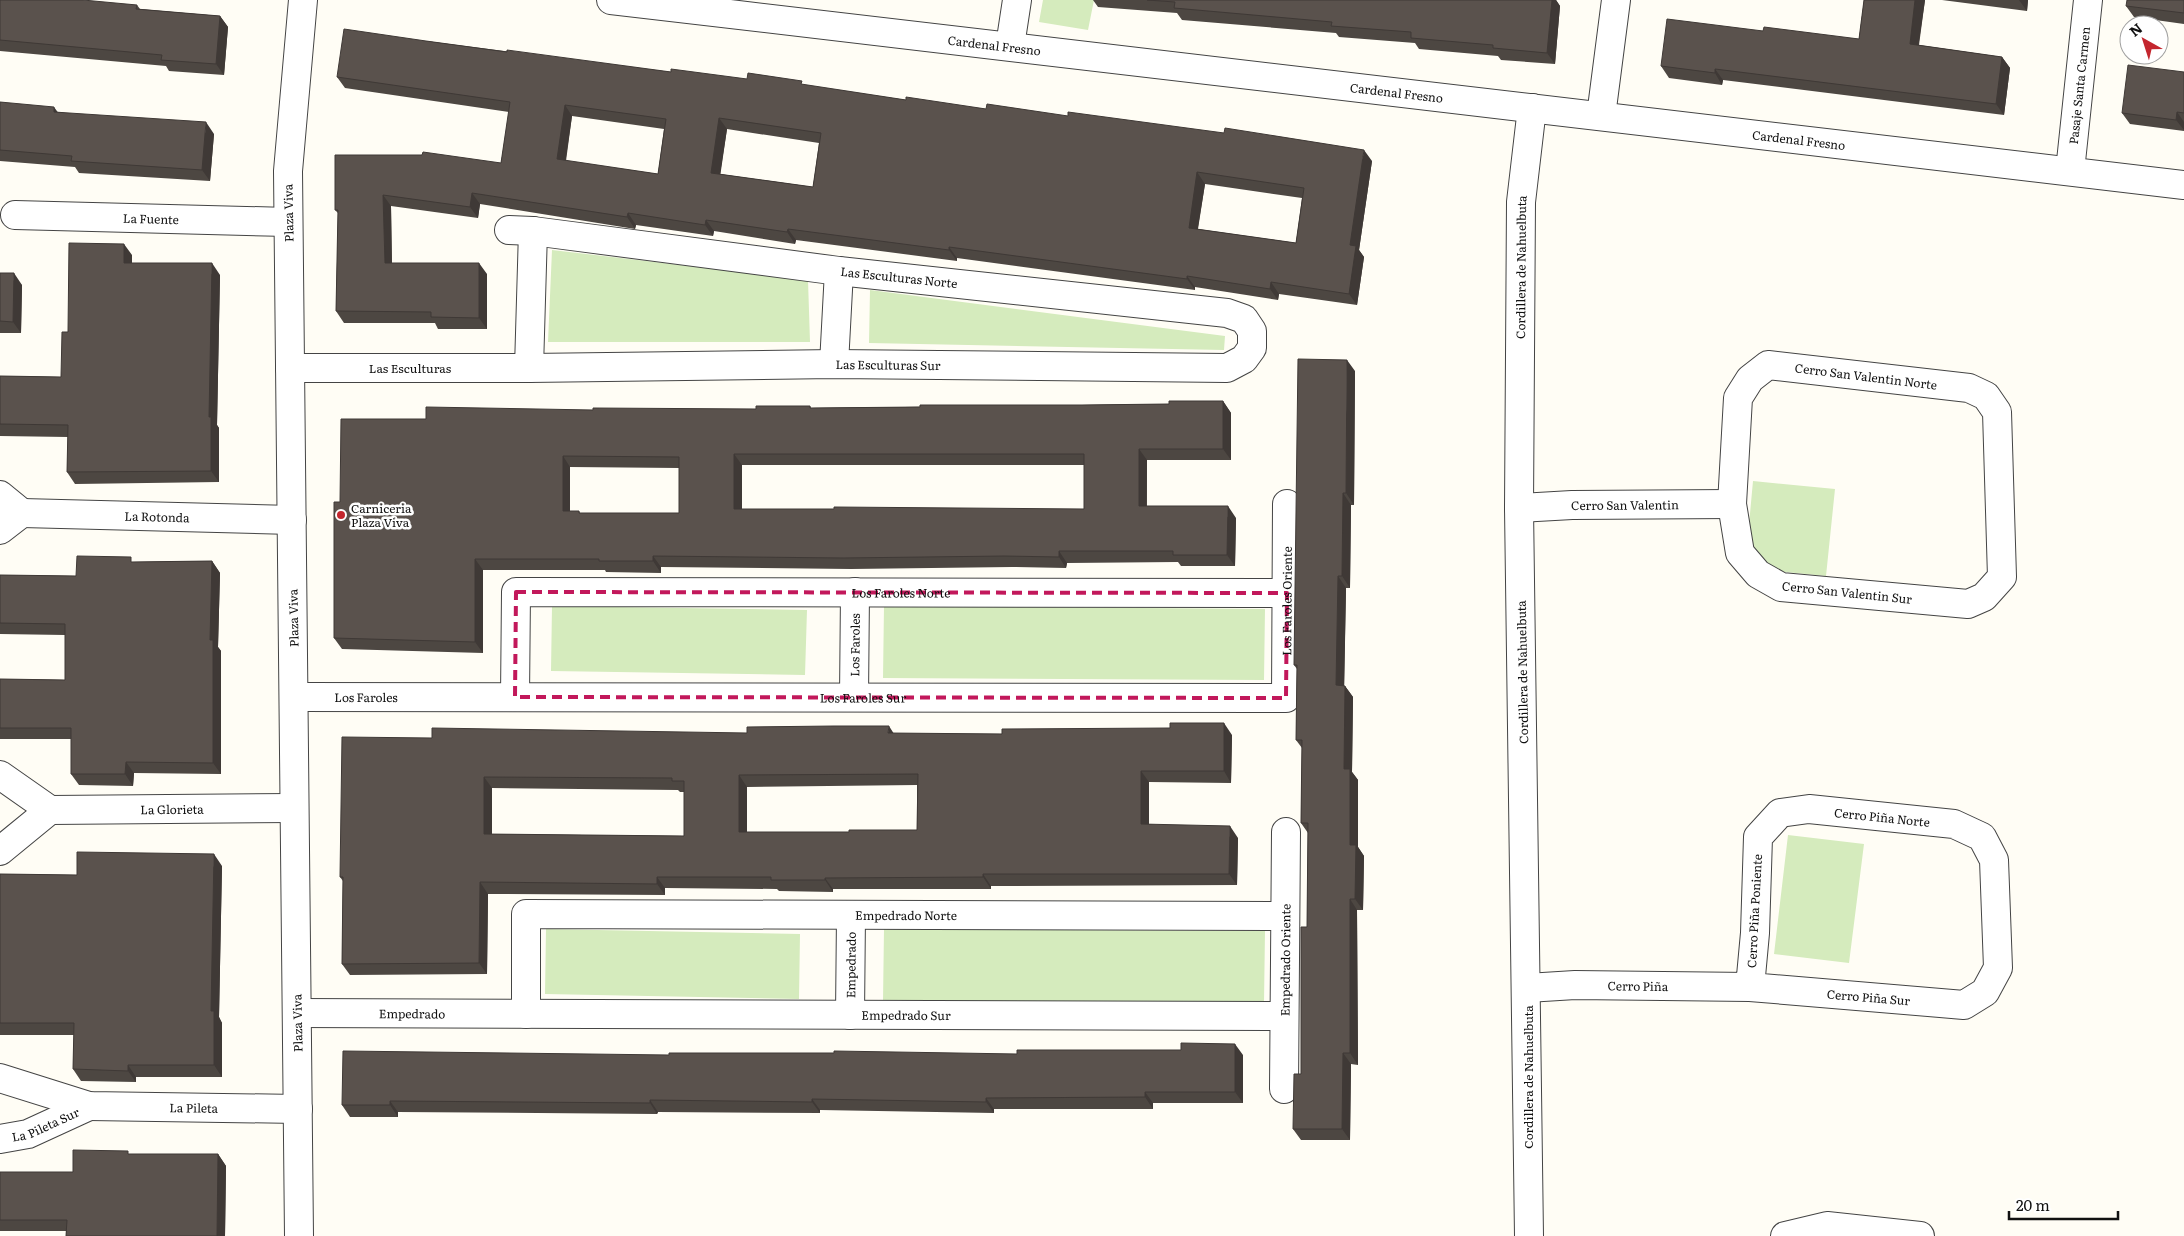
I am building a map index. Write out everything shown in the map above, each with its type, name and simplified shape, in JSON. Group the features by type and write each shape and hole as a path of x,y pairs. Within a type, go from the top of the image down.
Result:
{"street":[{"name":"Plaza Viva","path":"299,1236 288,222 290,141 303,0"},
{"name":"Cardenal Fresno","path":"611,0 2184,184"},
{"path":"1010,46 1017,0"},
{"path":"1601,116 1616,0"},
{"name":"Pasaje Santa Carmen","path":"2070,171 2088,0"},
{"name":"Cordillera de Nahuelbuta","path":"1529,1236 1519,508 1522,202 1532,108"},
{"name":"La Fuente","path":"5,214 288,222"},
{"name":"Las Esculturas Norte","path":"529,368 521,230 839,271 1227,313 1244,319 1252,331 1252,348 1244,359"},
{"path":"834,364 839,271"},
{"name":"Las Esculturas Sur","path":"529,368 834,364 1226,368 1244,359"},
{"name":"Cerro San Valentin Norte","path":"1750,379 1768,364 1969,388 1986,396 1997,412 2002,577 1984,597"},
{"name":"Las Esculturas","path":"290,368 529,368"},
{"name":"Cerro San Valentin Sur","path":"1750,379 1738,398 1732,504 1740,553 1758,574 1781,587 1968,604 1984,597"},
{"path":"0,495 22,514 0,530"},
{"name":"Los Faroles Oriente","path":"1286,698 1287,504"},
{"name":"Cerro San Valentin","path":"1519,508 1572,504 1732,504"},
{"name":"La Rotonda","path":"22,514 292,520"},
{"name":"Los Faroles Norte","path":"515,698 516,592 1286,593"},
{"name":"Los Faroles","path":"854,592 854,697"},
{"name":"Los Faroles","path":"294,697 438,698"},
{"name":"Los Faroles Sur","path":"438,698 1286,698"},
{"path":"0,775 50,810 0,851"},
{"name":"La Glorieta","path":"50,810 294,808"},
{"name":"Cerro Piña Norte","path":"1780,813 1809,809 1954,824 1982,837 1994,860 1998,968 1985,992"},
{"name":"Cerro Piña Poniente","path":"1750,987 1758,838 1780,813"},
{"name":"Empedrado Oriente","path":"1284,1089 1286,832"},
{"name":"Empedrado Norte","path":"526,1014 526,914 1285,916"},
{"name":"Empedrado","path":"850,1015 851,915"},
{"name":"Cerro Piña","path":"1527,988 1575,985 1750,987"},
{"name":"Cerro Piña Sur","path":"1750,987 1964,1005 1985,992"},
{"name":"Empedrado","path":"297,1013 526,1014"},
{"name":"Empedrado Sur","path":"526,1014 1284,1016"},
{"path":"0,1078 89,1106"},
{"name":"La Pileta","path":"89,1106 298,1109"},
{"name":"La Pileta Sur","path":"0,1139 28,1134 89,1106"},
{"path":"1785,1236 1827,1226 1920,1236"}],"highlighted area":[{"path":"516,592 1287,593 1286,698 515,697"}],"green space":[{"path":"1043,0 1094,0 1088,30 1039,22"},
{"path":"552,250 808,280 810,342 548,342"},
{"path":"870,290 1225,336 1224,350 869,343"},
{"path":"1753,481 1835,489 1826,576 1745,568"},
{"path":"552,606 807,610 805,675 551,671"},
{"path":"884,606 1265,609 1264,680 883,678"},
{"path":"1788,835 1864,844 1849,963 1774,954"},
{"path":"546,929 800,934 799,999 545,994"},
{"path":"884,929 1265,931 1264,1003 883,1001"}],"building":[{"path":"0,0 83,0 137,5 136,9 220,16 216,64 161,60 162,55 0,40"},
{"path":"1147,0 1552,0 1547,53 1493,48 1493,45 1411,38 1411,32 1331,26 1332,22 1174,8 1175,2"},
{"path":"1864,0 1915,0 1910,44 2002,57 1996,104 1715,69 1715,73 1661,66 1667,19 1763,31 1764,27 1859,39"},
{"path":"2127,0 2184,0 2184,13 2126,6"},
{"path":"344,29 507,52 507,50 671,72 671,69 747,79 748,73 802,81 801,84 906,100 906,97 986,109 987,104 1068,116 1068,112 1224,133 1225,128 1364,150 1350,245 1356,246 1349,294 1271,282 1270,289 1187,276 1187,279 949,247 949,250 788,229 787,232 706,220 705,225 628,213 627,217 472,193 470,207 383,195 385,263 479,263 479,318 431,317 431,312 336,311 338,210 335,210 335,155 422,155 423,152 501,163 510,102 337,77","holes":["565,105 666,119 658,174 557,159","719,118 821,133 813,187 711,173","1197,172 1304,188 1296,243 1189,228"]},
{"path":"2128,65 2184,72 2184,113 2177,112 2176,120 2122,113"},
{"path":"0,102 54,107 54,112 206,122 202,170 71,161 72,156 0,150"},
{"path":"69,243 124,244 124,263 212,263 209,417 211,417 211,471 67,472 68,425 0,424 0,376 61,377 62,332 68,332"},
{"path":"0,273 14,273 13,322 0,321"},
{"path":"1298,359 1347,360 1346,493 1343,493 1342,576 1338,576 1336,685 1345,686 1344,769 1350,769 1350,845 1356,845 1355,899 1350,899 1350,1053 1343,1053 1342,1129 1293,1129 1294,1074 1301,1074 1301,927 1307,927 1308,823 1301,823 1302,740 1296,740 1297,665 1294,665"},
{"path":"1169,401 1223,401 1223,449 1139,449 1139,506 1228,506 1227,555 1173,555 1173,551 1059,551 1059,557 843,558 653,556 653,561 475,559 475,642 334,638 334,502 340,502 341,419 426,419 426,407 593,410 593,408 756,409 756,406 810,406 810,408 920,407 920,405 1169,404","holes":["734,454 1084,454 1084,509 834,507 834,509 734,509","563,456 679,457 679,513 579,513 579,511 563,511"]},
{"path":"77,556 131,557 131,562 212,561 210,640 213,640 213,763 126,762 125,774 71,774 71,728 0,728 0,679 65,680 65,624 0,623 0,575 76,576"},
{"path":"1170,723 1224,723 1224,771 1141,771 1141,824 1230,826 1229,874 983,874 983,877 825,878 825,880 771,880 771,877 657,877 657,884 480,882 479,963 342,964 343,877 340,877 342,737 432,738 432,728 747,733 747,727 889,726 888,733 1002,734 1002,729 1170,728","holes":["918,774 917,830 739,832 739,775","484,777 672,778 672,781 684,781 684,836 484,834"]},
{"path":"77,852 214,854 211,1011 214,1011 214,1065 128,1065 128,1071 73,1069 74,1023 0,1023 0,874 77,875"},
{"path":"1181,1043 1235,1044 1235,1092 1145,1092 1145,1097 986,1098 986,1102 812,1099 812,1102 650,1100 650,1103 390,1101 390,1105 342,1105 343,1051 669,1055 669,1053 834,1053 834,1051 1017,1054 1017,1050 1181,1050"},
{"path":"73,1150 128,1151 128,1154 218,1154 217,1236 66,1236 67,1220 0,1220 0,1172 73,1172"}],"place":[{"name":"Carniceria Plaza Viva","path":"341,515"}]}
